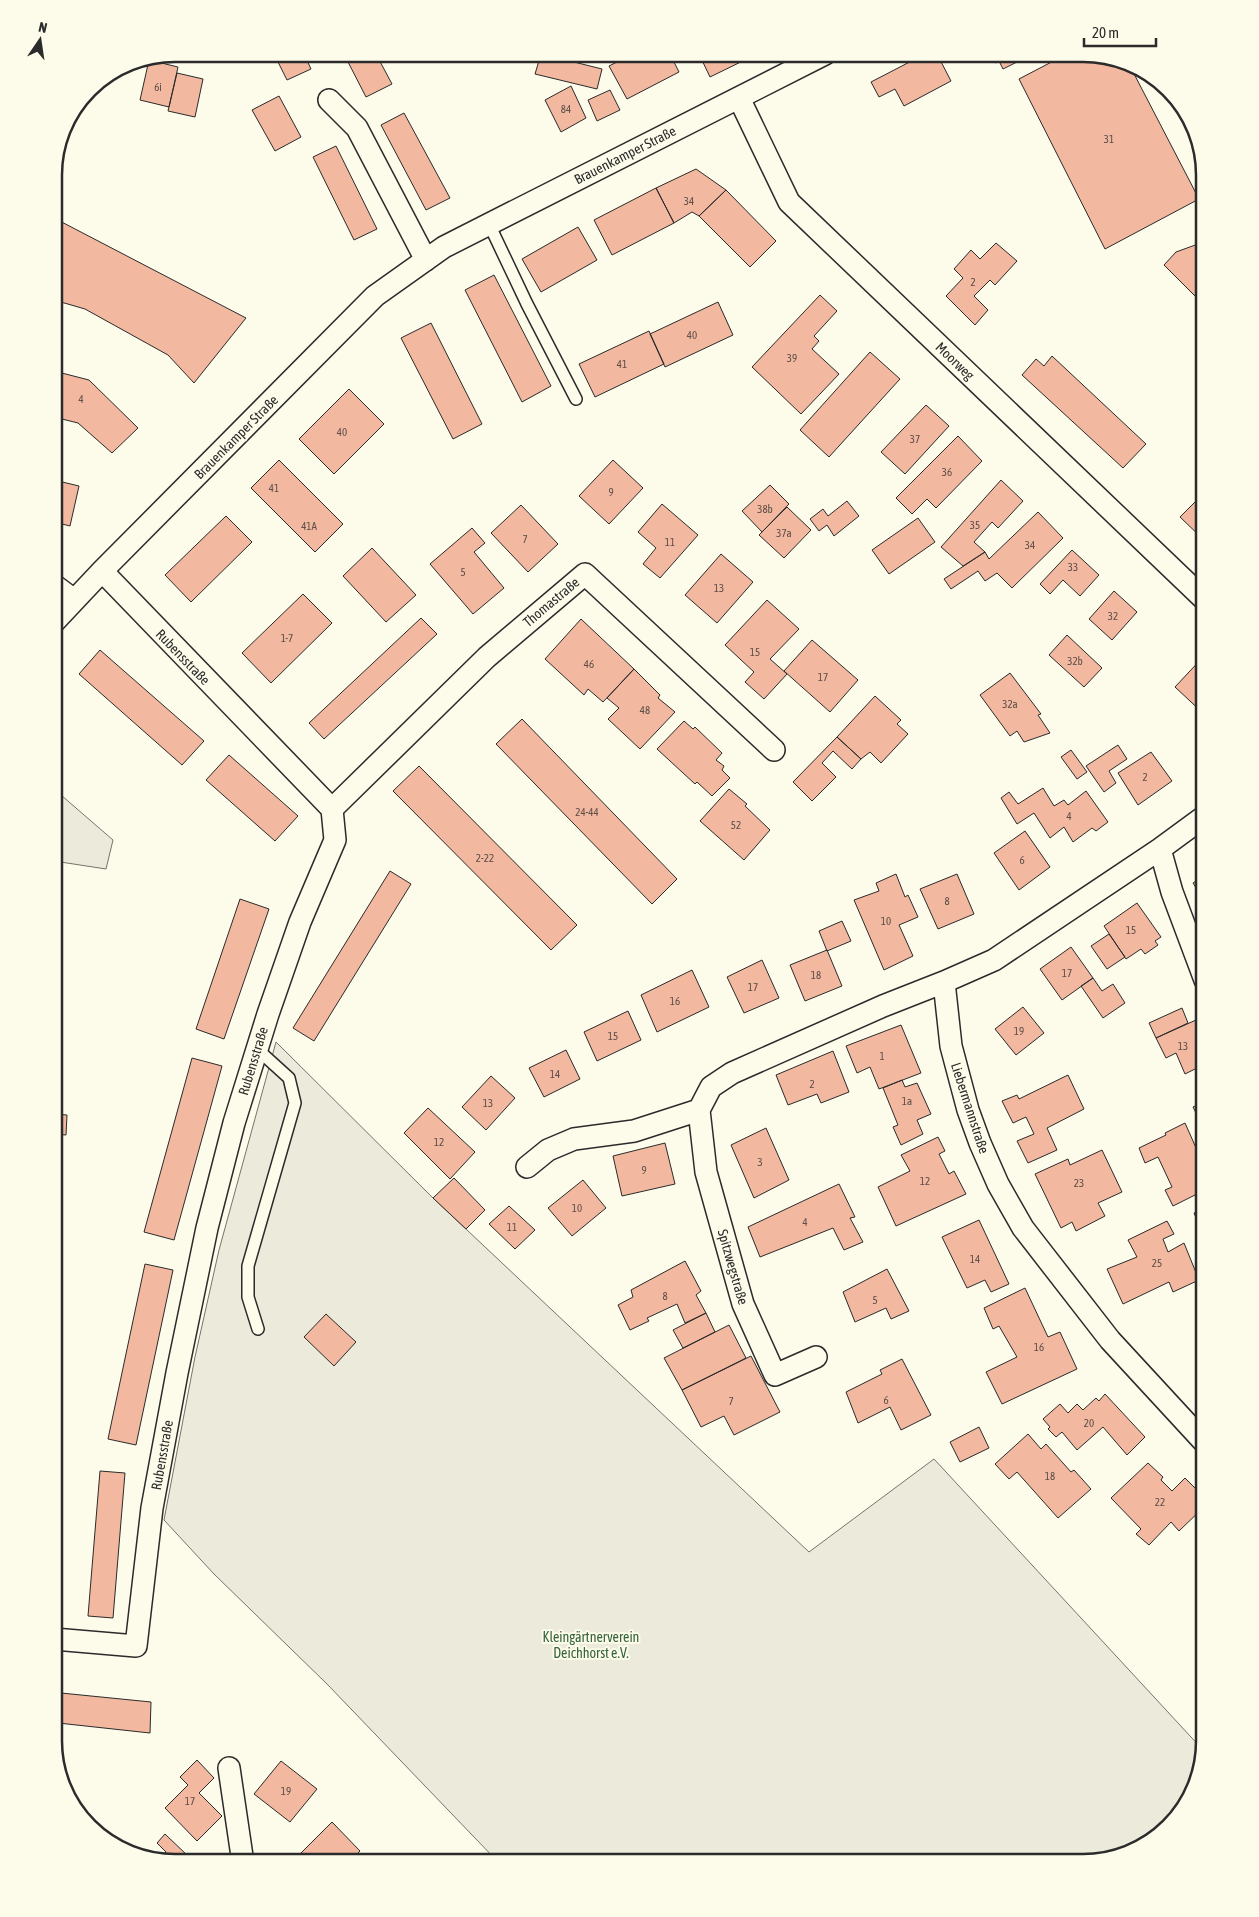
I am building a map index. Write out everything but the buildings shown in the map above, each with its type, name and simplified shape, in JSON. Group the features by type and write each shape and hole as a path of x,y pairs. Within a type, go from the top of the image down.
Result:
{"street":[{"name":"Brauenkamper Straße","path":"63,612 376,296 444,247 807,63"},
{"name":"Moorweg","path":"739,98 789,202 1196,591"},
{"path":"329,100 357,128 426,260"},
{"name":"Rubensstraße","path":"63,1640 136,1646 152,1508 207,1228 234,1123 257,1049 300,922 335,840 332,809 102,571"},
{"name":"Thomastraße","path":"332,809 487,657 585,574 774,750"},
{"path":"63,592 74,600"},
{"path":"527,1167 548,1150 574,1139 634,1131 699,1110 711,1087 732,1073 883,1006 994,960 1160,849 1196,823"},
{"path":"1160,849 1172,892 1196,956"},
{"name":"Liebermannstraße","path":"944,982 951,1046 968,1110 980,1144 998,1184 1023,1228 1110,1340 1196,1433"},
{"name":"Spitzwegstraße","path":"699,1110 706,1172 742,1304 776,1375 816,1357"},
{"path":"229,1768 242,1854"}],"lane":[{"path":"489,224 527,304 576,399"},
{"path":"257,1049 289,1078 295,1103 248,1266 248,1297 258,1329"}],"green space":[{"path":"63,797 113,840 106,869 63,862"},
{"name":"Kleingärtnerverein Deichhorst e.V.","path":"276,1042 433,1198 809,1552 934,1459 1196,1742 1193,1770 1181,1798 1173,1810 1152,1831 1126,1846 1098,1854 490,1854 327,1684 214,1574 164,1520 195,1357 219,1250"}]}
